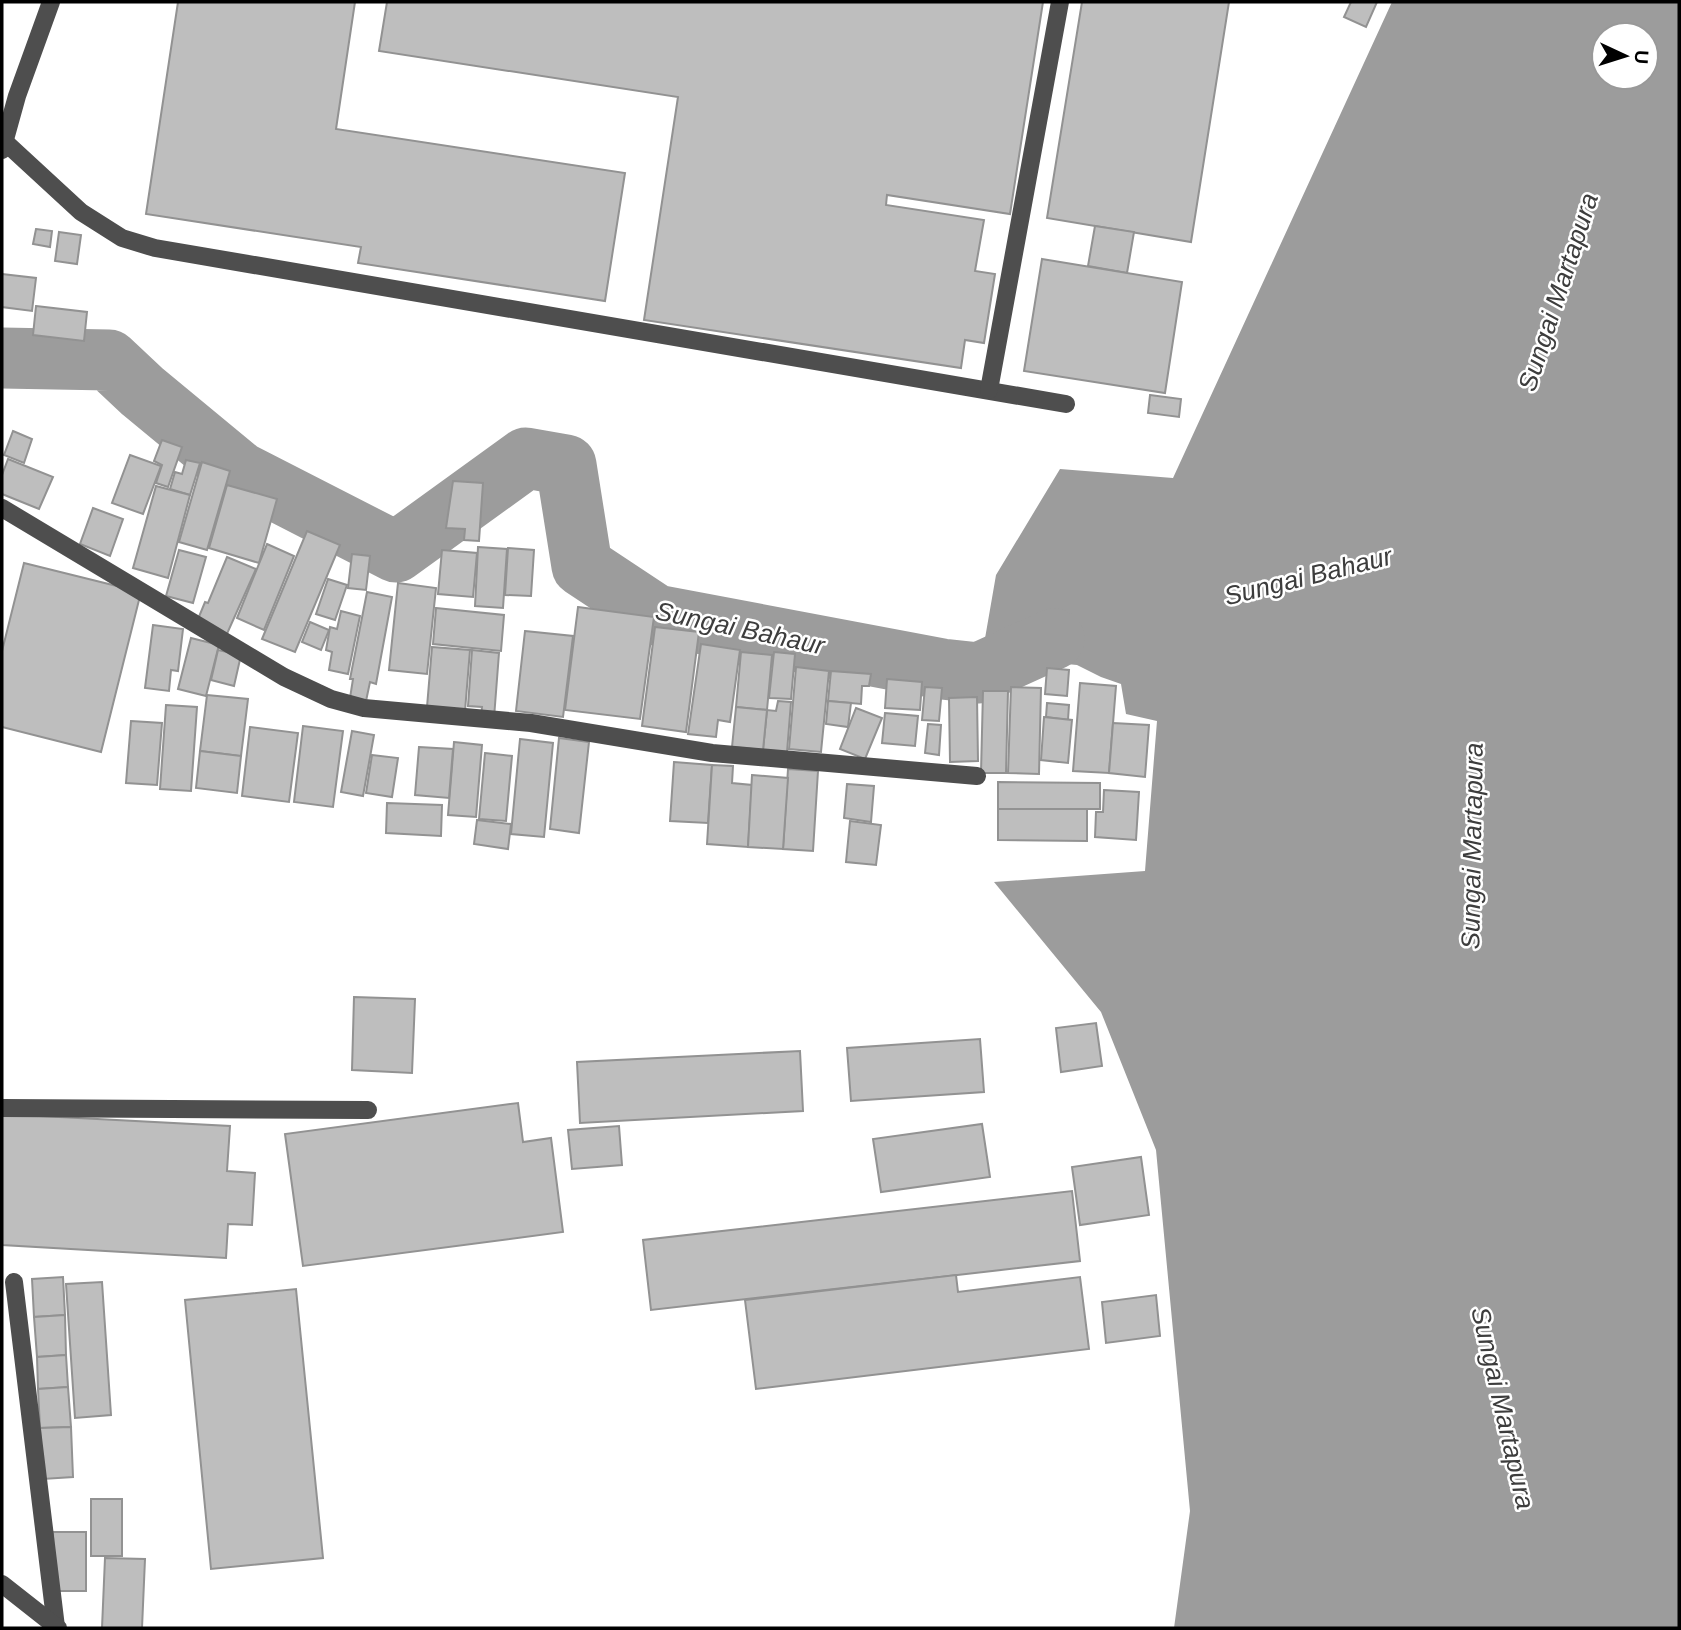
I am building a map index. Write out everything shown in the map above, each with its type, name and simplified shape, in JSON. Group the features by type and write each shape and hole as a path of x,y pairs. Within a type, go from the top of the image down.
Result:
{"street":[{"path":"51,2 17,96 3,146 81,212 122,238 155,248 1066,404"},
{"path":"989,390 1060,2"},
{"path":"2,508 284,677 331,699 364,708 531,723 712,752 977,776"},
{"path":"2,1108 368,1110"},
{"path":"15,1282 57,1628"},
{"path":"2,1584 57,1628"}],"water":[{"name":"Sungai Martapura","path":"1392,2 1679,2 1679,1628 1174,1628 1190,1511 1156,1150 1101,1012 994,882 1145,871 1157,721 1126,714 1121,684 1077,665 1046,662 1036,675 979,673 996,575 1060,469 1173,478"}],"building":[{"path":"178,2 355,2 336,129 625,173 605,301 358,263 361,247 146,214"},
{"path":"387,2 1043,2 1010,214 887,195 886,205 984,220 975,271 995,274 984,343 965,340 961,368 644,320 678,97 379,51"},
{"path":"1082,2 1229,2 1191,242 1047,218"},
{"path":"1351,2 1377,2 1366,27 1344,17"},
{"path":"1095,226 1134,232 1127,273 1088,266"},
{"path":"36,229 52,231 50,247 33,244"},
{"path":"59,232 81,235 77,264 55,261"},
{"path":"1042,259 1182,282 1165,393 1024,371"},
{"path":"2,274 36,278 32,311 2,307"},
{"path":"36,306 87,312 84,341 33,335"},
{"path":"1150,395 1181,399 1179,417 1148,413"},
{"path":"13,431 32,439 24,463 4,455"},
{"path":"162,440 182,447 168,487 156,483 162,465 154,461"},
{"path":"130,455 161,466 143,514 112,503"},
{"path":"8,459 53,477 39,509 2,494 2,475"},
{"path":"186,460 200,463 190,495 170,489 175,472 182,474"},
{"path":"202,462 230,471 207,550 179,542"},
{"path":"453,481 483,483 479,541 464,540 465,529 446,528"},
{"path":"227,485 277,499 259,563 209,548"},
{"path":"156,486 190,495 168,578 133,568"},
{"path":"93,508 123,519 110,556 80,544"},
{"path":"307,531 340,545 295,652 262,639"},
{"path":"267,544 294,556 264,630 237,618"},
{"path":"478,547 507,549 503,608 475,606"},
{"path":"508,548 534,550 531,596 505,595"},
{"path":"179,550 206,557 193,603 166,596"},
{"path":"442,550 477,553 473,597 438,594"},
{"path":"352,554 370,556 366,590 348,588"},
{"path":"227,557 256,569 226,636 196,624"},
{"path":"24,563 141,592 101,752 2,727 2,651"},
{"path":"328,579 347,585 335,620 316,614"},
{"path":"398,583 436,588 427,674 389,670"},
{"path":"367,592 392,597 376,684 370,682 366,701 350,698 353,679 350,679"},
{"path":"578,607 654,617 640,719 565,710"},
{"path":"436,608 504,615 501,651 433,644"},
{"path":"341,611 360,616 348,674 329,670 332,652 326,650 330,627 337,629"},
{"path":"310,622 329,630 321,650 302,642"},
{"path":"153,625 183,629 178,671 171,670 169,691 145,688"},
{"path":"655,627 699,632 686,732 642,726"},
{"path":"525,631 573,636 563,717 516,711"},
{"path":"191,638 219,645 206,696 178,689"},
{"path":"701,644 740,650 730,722 718,720 716,737 688,734"},
{"path":"432,647 470,650 465,711 427,707"},
{"path":"218,650 241,655 234,686 211,680"},
{"path":"472,650 499,653 494,718 481,717 482,707 468,706"},
{"path":"741,652 772,655 767,710 736,707"},
{"path":"774,652 795,654 791,699 769,698"},
{"path":"796,667 829,671 821,752 789,749"},
{"path":"1047,668 1069,670 1067,696 1045,694"},
{"path":"831,671 871,674 869,686 862,686 861,704 828,701"},
{"path":"887,679 922,682 920,710 885,708"},
{"path":"1080,683 1116,686 1109,773 1073,771"},
{"path":"925,687 942,688 939,721 922,720"},
{"path":"1011,687 1041,688 1039,774 1008,773"},
{"path":"983,691 1008,691 1006,773 981,773"},
{"path":"207,695 248,699 241,756 200,751"},
{"path":"977,697 978,761 950,762 949,698"},
{"path":"778,701 791,702 787,752 763,750 767,710 776,711"},
{"path":"828,701 851,703 848,727 826,724"},
{"path":"1047,703 1069,705 1068,720 1046,717"},
{"path":"166,705 197,707 191,791 160,789"},
{"path":"736,707 767,710 763,750 732,747"},
{"path":"856,708 882,718 865,759 840,749"},
{"path":"885,713 918,716 915,746 882,743"},
{"path":"1044,717 1072,720 1068,763 1041,760"},
{"path":"131,721 162,723 157,785 126,783"},
{"path":"1113,723 1149,725 1145,777 1109,773"},
{"path":"928,724 941,725 939,755 925,753"},
{"path":"303,726 343,731 333,807 294,802"},
{"path":"250,727 298,733 289,802 242,796"},
{"path":"352,731 374,735 363,796 341,792"},
{"path":"559,738 589,742 579,833 550,829"},
{"path":"520,739 553,743 544,837 511,834"},
{"path":"454,742 482,745 476,817 448,815"},
{"path":"419,747 453,749 449,798 415,795"},
{"path":"200,751 241,756 237,793 196,788"},
{"path":"485,753 512,756 506,821 479,819"},
{"path":"372,755 398,758 392,797 366,793"},
{"path":"674,762 712,765 708,823 670,821"},
{"path":"712,765 733,766 732,783 752,785 748,847 707,844"},
{"path":"788,769 818,771 813,851 783,849"},
{"path":"752,775 788,778 783,849 748,847"},
{"path":"998,782 1100,783 1100,809 998,809"},
{"path":"847,784 874,786 871,822 844,818"},
{"path":"1104,790 1139,792 1136,840 1095,837 1096,812 1103,812"},
{"path":"387,803 442,805 441,836 386,833"},
{"path":"998,809 1087,809 1087,841 998,840"},
{"path":"477,820 511,824 508,849 474,844"},
{"path":"850,821 881,825 876,865 846,862"},
{"path":"354,997 415,999 412,1073 352,1070"},
{"path":"1096,1023 1102,1066 1061,1072 1056,1028"},
{"path":"980,1039 984,1092 851,1101 847,1048"},
{"path":"800,1051 803,1111 580,1123 577,1062"},
{"path":"518,1103 523,1142 551,1138 563,1232 303,1266 285,1134"},
{"path":"2,1114 230,1126 227,1171 255,1173 252,1225 228,1224 226,1258 2,1245"},
{"path":"982,1124 990,1177 881,1192 873,1139"},
{"path":"619,1126 622,1165 572,1169 568,1130"},
{"path":"1141,1157 1149,1215 1080,1225 1072,1167"},
{"path":"1072,1191 1080,1261 651,1310 643,1240"},
{"path":"956,1275 958,1292 1080,1277 1089,1349 756,1389 745,1300"},
{"path":"63,1277 65,1315 34,1317 32,1279"},
{"path":"102,1282 111,1415 75,1418 66,1284"},
{"path":"296,1289 323,1558 211,1569 185,1300"},
{"path":"1156,1295 1160,1336 1106,1343 1102,1302"},
{"path":"65,1315 66,1355 37,1357 34,1317"},
{"path":"66,1355 68,1387 38,1389 37,1357"},
{"path":"68,1387 71,1427 40,1428 38,1389"},
{"path":"71,1427 73,1477 43,1479 40,1428"},
{"path":"91,1499 122,1499 122,1556 91,1556"},
{"path":"53,1532 86,1532 86,1591 54,1591"},
{"path":"105,1558 145,1559 142,1628 102,1628"}],"waterway":[{"name":"Sungai Bahaur","path":"2,358 109,360 142,391 240,472 396,552 526,458 566,465 582,566 656,615 942,669 979,673 1054,639"}]}
